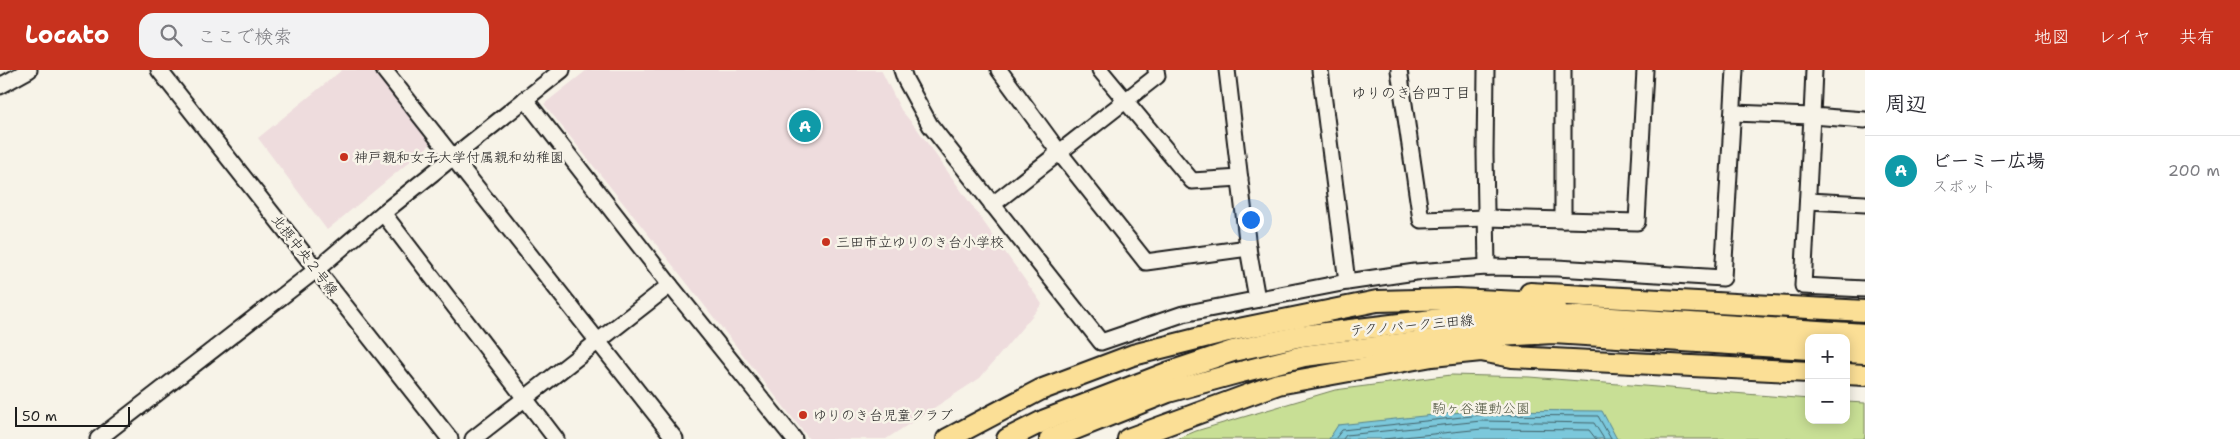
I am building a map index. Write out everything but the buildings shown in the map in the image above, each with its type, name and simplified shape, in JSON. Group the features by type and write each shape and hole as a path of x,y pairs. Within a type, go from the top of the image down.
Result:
{"main road":[{"path":"1456,299 1514,292 1865,311"},
{"path":"947,439 1040,390 1133,355 1224,332 1377,301 1456,299 1541,303 1580,316"},
{"name":"テクノパーク三田線","path":"1008,439 1045,420 1167,373 1233,351 1301,336 1441,319 1580,316 1865,334"},
{"name":"テクノパーク三田線","path":"1050,439 1168,392 1304,356 1441,339 1553,333 1805,349"},
{"path":"1128,439 1278,384 1432,356 1481,351 1598,348 1631,338"},
{"path":"1481,351 1512,357 1805,372"},
{"path":"1850,352 1865,352"},
{"path":"1850,374 1865,375"}],"street":[{"path":"0,86 29,70"},
{"name":"北摂中央２号線","path":"160,70 450,439"},
{"path":"98,439 316,270 383,213 562,70"},
{"path":"902,70 904,79 930,125 1101,342 1183,314 1257,298 1415,272 1488,267 1557,268 1723,278 1735,70"},
{"path":"999,70 1059,152 1146,262 1248,248"},
{"path":"1100,70 1192,181 1240,178"},
{"path":"992,205 1157,76 1156,70"},
{"path":"1228,70 1248,248 1257,298"},
{"path":"1320,70 1347,282"},
{"path":"1400,70 1420,220 1487,218 1637,222 1645,70"},
{"path":"1486,70 1485,154 1488,267"},
{"path":"1563,70 1563,220"},
{"path":"1814,70 1804,286 1865,289"},
{"path":"388,72 597,342 675,439"},
{"path":"525,99 670,285 794,439"},
{"path":"1732,113 1865,120"},
{"path":"1808,201 1865,204"},
{"path":"383,213 556,439"},
{"path":"473,439 670,285"}],"shaded area":[{"name":"神戸親和女子大学付属親和幼稚園","path":"342,70 372,70 431,144 327,230 258,138"},
{"name":"三田市立ゆりのき台小学校","path":"587,70 881,70 901,110 918,130 1042,304 980,378 886,439 809,439 544,104"}],"green space":[{"name":"駒ヶ谷運動公園","path":"1451,375 1529,377 1805,399 1805,424 1850,424 1850,402 1865,403 1865,439 1177,439 1196,431 1335,390"}],"water":[{"path":"1481,410 1602,411 1617,439 1329,439 1338,425"}],"place":[{"name":"ビーミー広場","path":"805,126"},
{"name":"神戸親和女子大学付属親和幼稚園","path":"344,157"},
{"name":"三田市立ゆりのき台小学校","path":"826,242"},
{"name":"ゆりのき台児童クラブ","path":"803,415"}],"district":[{"name":"ゆりのき台四丁目","path":"1411,93"}]}
